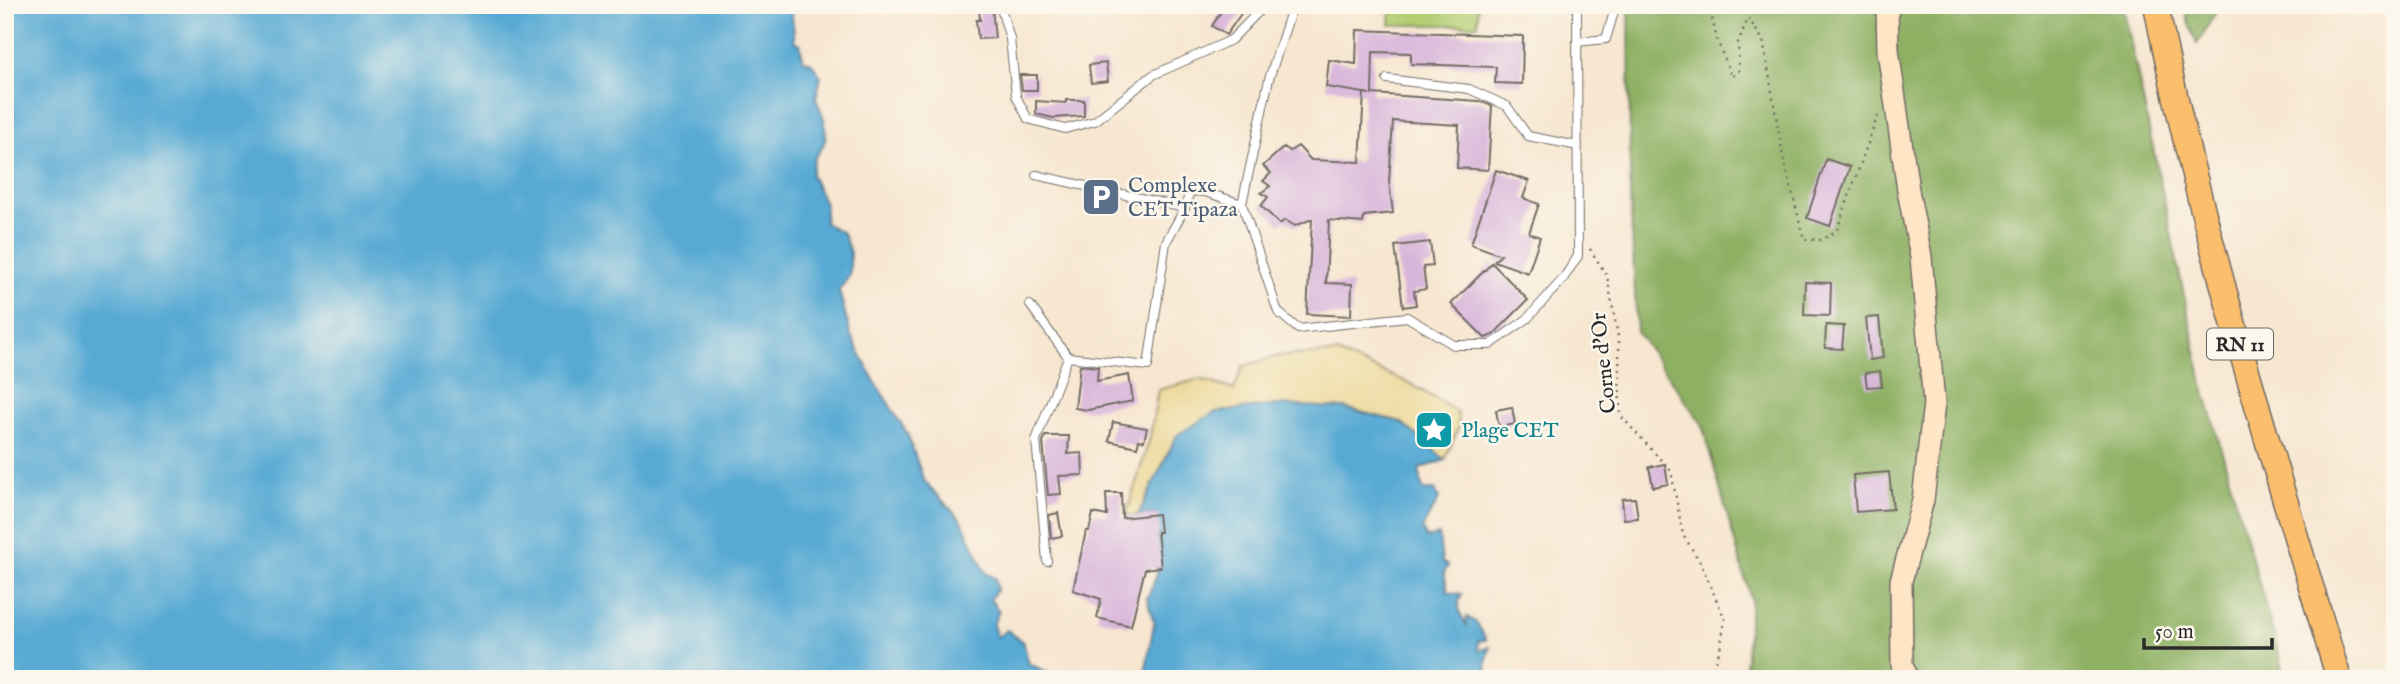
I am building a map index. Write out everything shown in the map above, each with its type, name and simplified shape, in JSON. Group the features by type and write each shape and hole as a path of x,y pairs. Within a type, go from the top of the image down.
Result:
{"main road":[{"name":"RN 11","path":"2156,5 2201,207 2264,431 2339,679"}],"street":[{"path":"1887,5 1888,51 1908,190 1921,257 1934,403 1923,500 1902,581 1902,664 1908,679"}],"lane":[{"path":"1000,5 1010,39 1016,96 1028,119 1065,129 1095,121 1153,75 1231,40 1265,5"},
{"path":"1294,6 1269,79 1241,204 1278,312 1298,329 1407,317 1454,345 1490,345 1527,319 1563,279 1578,256 1577,5"},
{"path":"1577,42 1606,39 1616,5"},
{"path":"1387,79 1469,89 1507,106 1528,136 1578,146"},
{"path":"1036,175 1185,208"},
{"path":"1030,305 1068,357 1148,366 1166,242 1185,208 1190,191 1205,192 1241,204"},
{"path":"1047,561 1036,440 1068,357"}],"path":[{"path":"1709,5 1717,40 1732,77 1739,70 1738,43 1748,18 1763,40 1783,156 1804,239 1822,240 1837,230 1879,112"},
{"name":"Corne d'Or","path":"1580,231 1607,276 1619,342 1620,415 1671,471 1683,535 1699,560 1725,619 1720,649 1710,679"}],"green space":[{"path":"1391,5 1478,5 1478,25 1390,25"},
{"path":"1629,5 2123,5 2202,381 2286,679 1744,679 1751,600 1702,424 1637,332 1630,195"},
{"path":"2186,5 2220,5 2197,44 2187,18"}],"sand":[{"name":"Plage CET","path":"1337,353 1411,384 1457,412 1459,426 1445,460 1401,422 1344,408 1279,405 1177,435 1138,515 1126,515 1150,438 1158,390 1200,379 1234,390 1243,366 1279,356"}],"water":[{"path":"5,5 787,5 792,16 795,43 800,43 803,60 812,63 821,77 816,98 824,119 826,136 814,159 811,175 825,203 825,223 843,233 850,253 850,275 839,290 851,336 875,382 907,433 924,481 962,521 986,573 995,578 997,590 990,599 999,611 993,625 997,637 1007,630 1023,642 1029,664 1063,679 5,679"},
{"path":"1279,405 1344,408 1401,422 1445,460 1419,469 1423,490 1435,490 1439,499 1422,528 1426,538 1439,535 1442,562 1448,566 1444,572 1448,592 1462,594 1459,606 1466,625 1467,617 1477,623 1486,640 1478,641 1479,651 1490,647 1486,663 1488,679 1144,679 1154,623 1147,598 1157,575 1153,548 1159,535 1156,514 1138,515 1177,435 1215,412"}],"building":[{"path":"1225,5 1247,5 1226,35 1212,26"},
{"path":"992,8 995,38 978,39 976,20 980,20 979,10"},
{"path":"1357,30 1523,36 1522,84 1495,83 1496,67 1411,64 1411,53 1373,52 1372,94 1479,101 1492,106 1488,170 1457,168 1459,125 1393,121 1389,182 1393,213 1364,216 1363,223 1329,220 1326,283 1352,284 1351,316 1307,314 1312,219 1295,226 1285,220 1280,224 1261,206 1268,197 1261,193 1270,186 1263,181 1271,173 1263,166 1284,147 1290,151 1298,146 1311,160 1360,162 1364,93 1326,87 1329,60 1356,64"},
{"path":"1106,63 1108,81 1091,83 1089,65"},
{"path":"1020,75 1037,75 1037,90 1022,90"},
{"path":"1066,100 1084,100 1084,116 1053,118 1036,114 1036,101 1066,103"},
{"path":"1826,159 1850,167 1830,226 1807,218"},
{"path":"1496,170 1529,181 1523,198 1539,204 1529,233 1540,237 1528,273 1494,261 1501,255 1471,244"},
{"path":"1430,242 1433,266 1423,267 1426,289 1414,291 1416,305 1403,307 1395,246"},
{"path":"1492,263 1528,300 1493,335 1485,338 1451,304"},
{"path":"1805,282 1831,283 1830,316 1804,315"},
{"path":"1879,317 1883,358 1870,360 1866,318"},
{"path":"1826,325 1844,326 1842,349 1825,348"},
{"path":"1080,365 1098,367 1097,381 1129,375 1133,401 1088,410 1075,408"},
{"path":"1880,371 1882,386 1867,387 1865,373"},
{"path":"1512,407 1515,424 1499,427 1496,410"},
{"path":"1113,422 1147,428 1144,441 1139,440 1137,447 1109,441"},
{"path":"1045,436 1069,436 1068,454 1082,453 1083,475 1059,476 1061,494 1048,495 1043,442"},
{"path":"1665,464 1668,484 1653,487 1649,467"},
{"path":"1889,472 1893,509 1856,512 1853,475"},
{"path":"1106,493 1121,493 1122,518 1158,514 1161,567 1145,569 1131,626 1097,618 1101,599 1073,590 1086,531 1089,531 1093,513 1107,516"},
{"path":"1635,498 1638,518 1624,519 1622,499"},
{"path":"1058,513 1062,536 1051,538 1049,515"}],"place":[{"name":"Complexe CET Tipaza","path":"1101,197"},
{"name":"Plage CET","path":"1434,430"}]}
